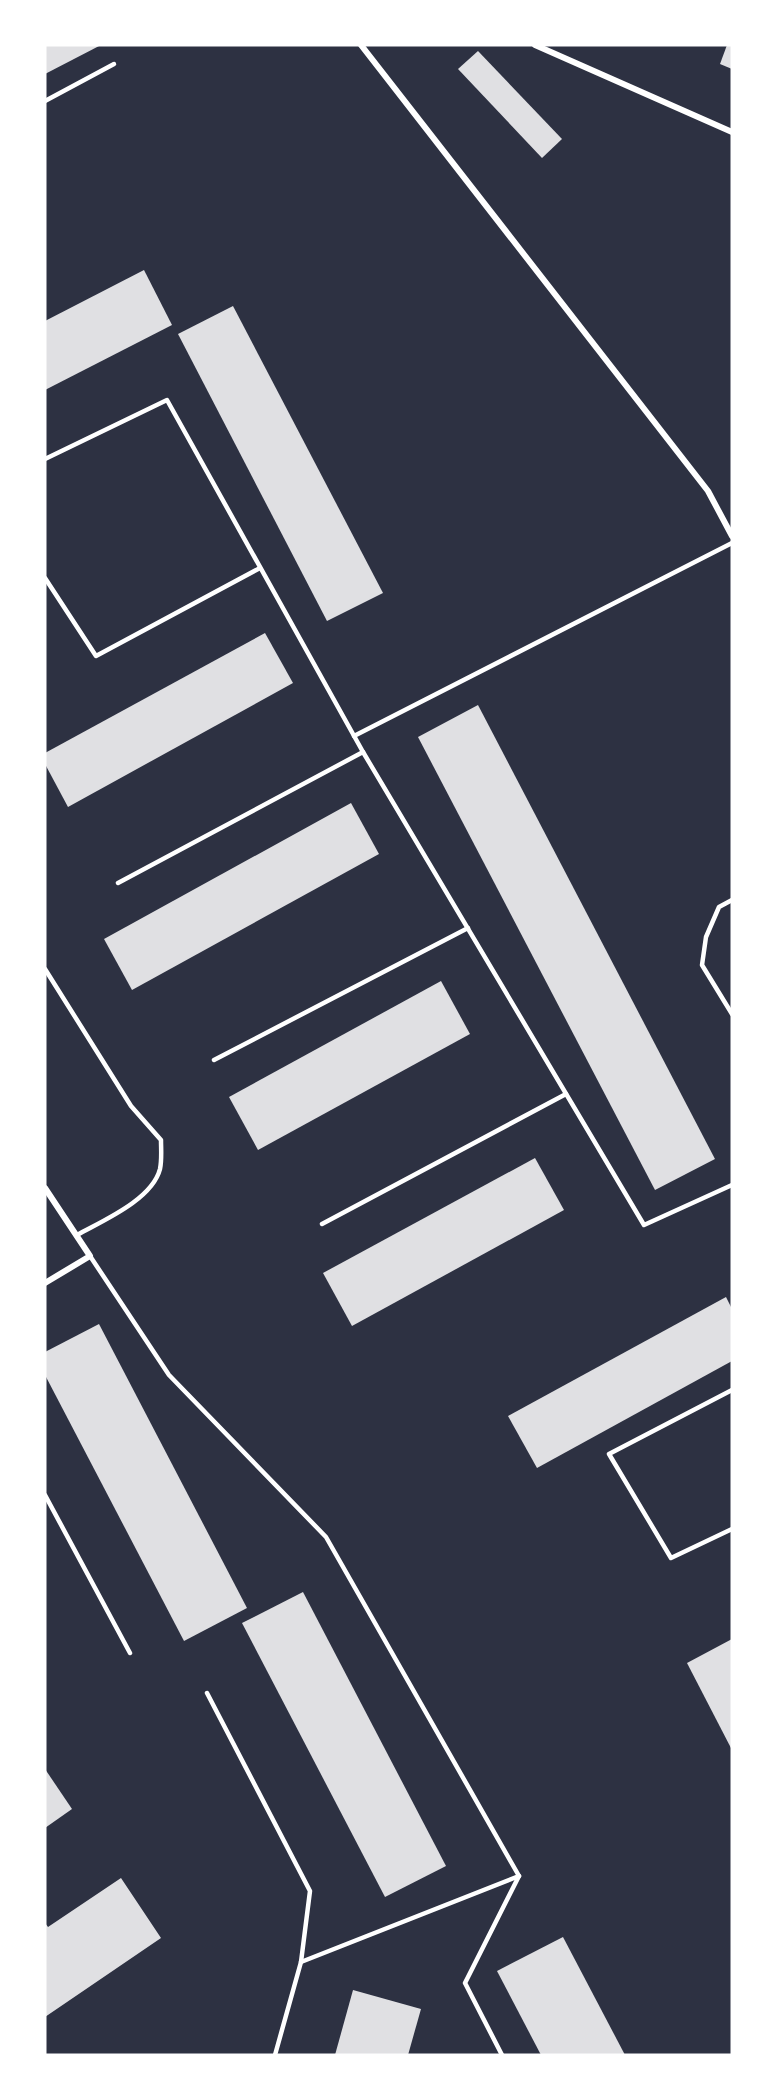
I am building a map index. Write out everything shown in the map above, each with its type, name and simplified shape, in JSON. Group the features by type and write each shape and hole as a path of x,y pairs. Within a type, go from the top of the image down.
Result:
{"street":[{"path":"361,45 708,491 732,536"},
{"path":"536,45 732,132"},
{"path":"45,1188 90,1256 45,1283"}],"lane":[{"path":"45,101 114,64"},
{"path":"45,459 167,400 363,752 644,1225 732,1185"},
{"path":"354,736 732,543"},
{"path":"45,578 96,657 260,568"},
{"path":"118,883 363,752"},
{"path":"732,900 719,907 706,937 702,965 732,1014"},
{"path":"214,1060 468,928"},
{"path":"45,969 131,1106 161,1140 160,1169 151,1186 125,1209 77,1235"},
{"path":"322,1224 566,1094"},
{"path":"90,1256 169,1375 326,1537 519,1876"},
{"path":"732,1390 609,1454 671,1558 732,1529"},
{"path":"45,1495 130,1653"},
{"path":"207,1693 310,1891 301,1962 275,2055"},
{"path":"301,1962 519,1876"},
{"path":"502,2055 465,1983 519,1876"}],"building":[{"path":"45,45 101,45 45,74"},
{"path":"727,45 732,45 732,69 720,64"},
{"path":"478,51 562,139 542,158 458,69"},
{"path":"144,270 172,325 45,390 45,321"},
{"path":"233,306 383,593 327,621 178,334"},
{"path":"265,633 293,683 68,807 45,764 45,753"},
{"path":"478,705 715,1159 655,1190 418,737"},
{"path":"351,803 379,854 132,990 104,939"},
{"path":"441,981 470,1034 258,1150 229,1097"},
{"path":"535,1158 564,1210 352,1326 323,1273"},
{"path":"726,1297 732,1309 732,1361 537,1468 508,1416"},
{"path":"99,1324 247,1608 184,1641 45,1375 45,1352"},
{"path":"303,1592 446,1866 385,1897 242,1623"},
{"path":"732,1639 732,1750 687,1663"},
{"path":"45,1769 72,1809 45,1828"},
{"path":"121,1878 161,1938 45,2017 45,1923 48,1927"},
{"path":"563,1937 625,2055 541,2055 497,1971"},
{"path":"353,1990 421,2009 408,2055 335,2055"}]}
